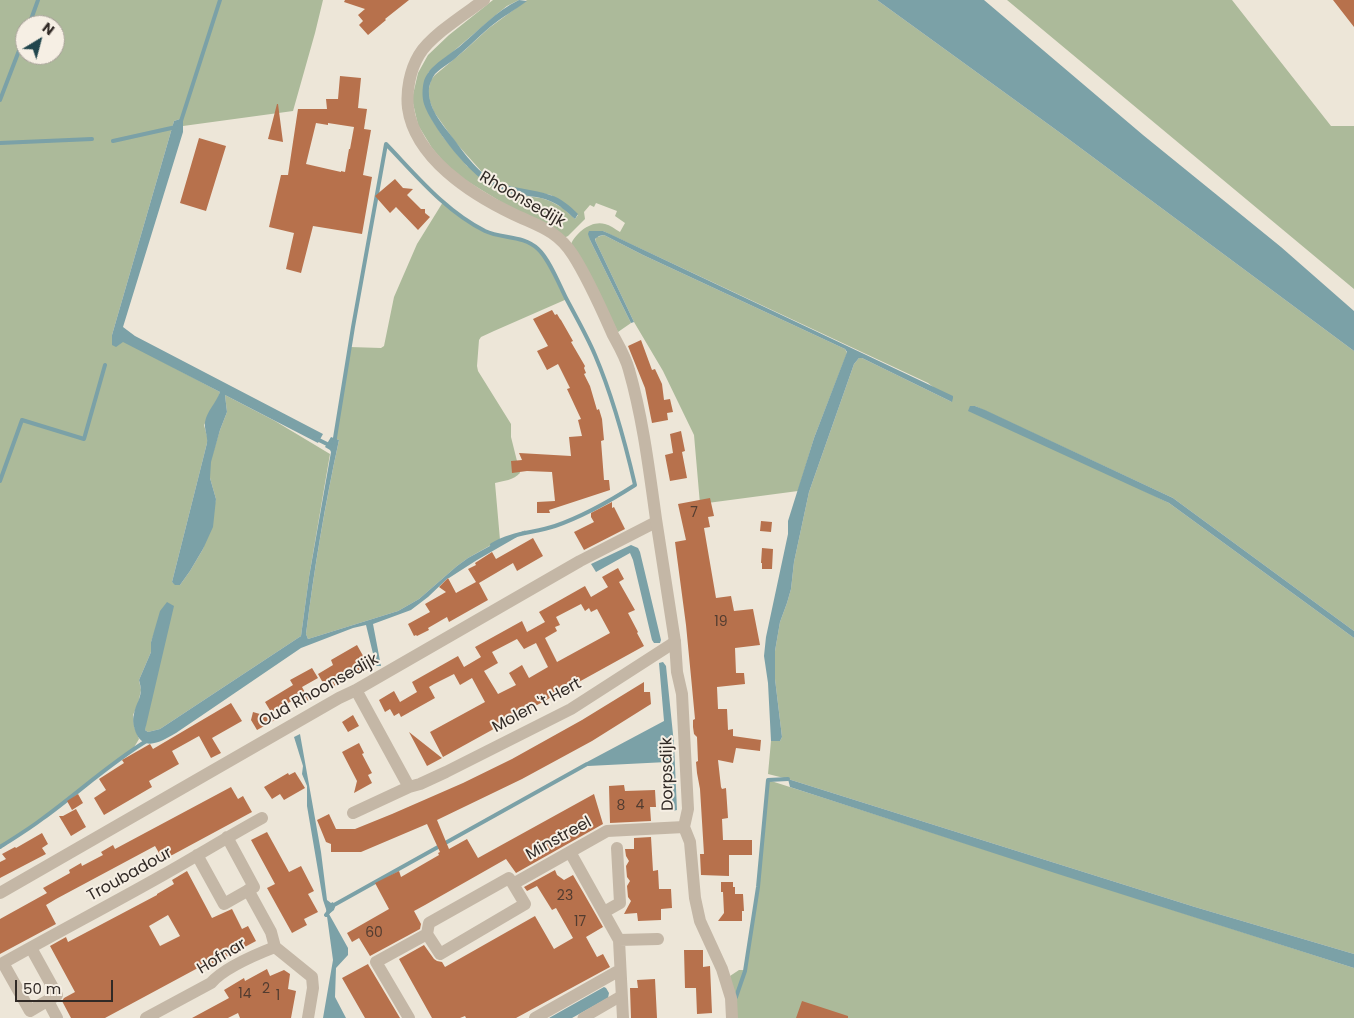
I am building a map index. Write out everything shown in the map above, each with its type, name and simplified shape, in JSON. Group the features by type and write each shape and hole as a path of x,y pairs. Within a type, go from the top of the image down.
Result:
{"street":[{"name":"Rhoonsedijk","path":"484,0 439,34 419,54 409,80 407,94 408,108 414,131 443,168 458,181 481,198 538,224 554,234 566,245 573,255 595,294 629,368 645,440 656,522"},
{"name":"Dorpsdijk","path":"656,522 675,642 677,672 682,694 688,810 684,827 690,842 695,898 700,921 722,969 730,998 732,1018"},
{"name":"Oud Rhoonsedijk","path":"0,894 580,561 656,522"},
{"name":"Molen 't Hert","path":"353,813 446,772 571,709 675,642"},
{"path":"356,690 409,787"},
{"name":"Troubadour","path":"2,964 262,818"},
{"name":"Minstreel","path":"409,1018 376,962 428,934 429,923 509,878 513,884 607,831 684,827"},
{"path":"227,837 254,887 248,890 272,932 275,947 312,976 313,988 308,1018"},
{"path":"604,912 620,903 617,848"},
{"path":"570,852 619,940 623,1018"},
{"name":"Troubadour","path":"197,855 224,904 248,890"},
{"path":"428,934 440,954 525,904 513,884"},
{"path":"619,940 658,939"},
{"name":"Hofnar","path":"146,1018 211,983 217,976 259,953 275,947"},
{"path":"2,964 30,1011 58,995 31,948"},
{"path":"536,1018 620,970"},
{"path":"583,1018 621,996"},
{"path":"48,1001 56,1018"}],"green space":[{"path":"0,0 323,0 293,111 183,126 183,118 174,121 112,335 220,392 217,402 204,425 207,443 172,582 175,584 180,585 203,549 216,499 210,478 210,462 227,412 225,395 275,421 330,454 301,636 160,729 148,732 145,730 155,631 151,642 151,652 139,680 141,690 133,715 134,726 139,739 133,749 42,820 0,847"},
{"path":"493,0 519,0 497,14 428,73 429,94 431,80 435,75 489,28 527,0 877,0 1059,132 1354,351 1354,631 1173,498 975,406 970,406 1169,503 1354,638 1354,954 1195,907 768,774 771,741 780,741 782,737 775,679 775,651 780,622 791,589 794,562 809,492 854,364 859,358 862,358 952,402 928,383 603,231 589,231 590,240 631,323 618,332 571,244 580,232 594,224 607,225 620,232 625,223 615,216 617,211 596,203 594,207 590,205 584,212 585,219 564,238 452,172 432,148 418,125 412,99 418,73 428,55 449,35","holes":["429,100 434,112 456,143 482,172 491,179 514,188 551,195 578,215 575,219 563,208 550,201 511,194 467,166 443,137 430,116"]},
{"path":"1007,0 1232,0 1331,126 1354,126 1354,289"},
{"path":"443,202 482,229 494,234 521,239 533,245 546,259 567,299 481,337 479,340 478,371 511,424 511,437 520,473 512,479 495,483 500,540 468,558 419,599 398,611 308,639 306,634 313,585 339,440 334,438 350,347 381,348 384,346 394,297 417,244"},
{"path":"604,235 845,349 847,353 814,438 798,491 700,504 694,435 663,371 634,322 595,240 597,237"},
{"path":"768,780 1354,968 1354,1018 737,1018 730,976 739,970 745,970 758,887"}],"water":[{"path":"519,0 527,1 486,30 456,58 435,74 429,88 430,102 444,127 485,175 505,185 544,193 558,198 578,214 575,219 550,201 506,192 491,185 477,175 441,135 423,102 424,81 432,68 495,15"},
{"path":"877,0 984,0 1143,135 1281,247 1354,311 1354,351 1059,132"},
{"path":"183,118 183,132 123,327 135,336 323,434 318,443 225,395 227,412 211,462 210,478 216,499 213,527 190,571 180,585 175,585 172,582 207,443 205,422 220,392 123,342 116,347 112,345 112,335 174,121"},
{"path":"589,231 603,231 610,234 953,396 952,402 862,358 859,358 854,364 809,492 794,562 791,589 780,622 775,651 775,679 782,737 780,741 771,741 768,683 764,656 766,637 788,534 788,521 814,438 847,352 845,349 604,235 599,236 595,240 634,322 631,323 590,240"},
{"path":"970,406 985,410 1173,498 1354,631 1354,638 1169,503 968,411"},
{"path":"331,437 339,440 316,561 306,634 308,639 398,611 419,599 468,558 499,541 526,530 448,578 411,610 373,624 381,666 376,666 366,625 353,628 301,648 166,739 149,744 144,742 136,733 133,722 140,694 139,680 151,652 151,642 160,611 167,602 174,606 145,730 148,732 160,729 301,636 309,577 331,452 325,447"},
{"path":"631,545 638,548 640,552 661,640 660,643 654,643 652,640 630,553 596,572 591,564"},
{"path":"663,662 666,666 674,744 677,810 673,811 667,762 588,766 587,762 664,721 659,663"},
{"path":"300,734 321,852 327,900 331,903 333,902 335,907 329,914 348,948 348,955 336,968 335,997 346,1018 323,1018 333,960 326,909 307,806 307,786 302,774 303,766 294,737"},
{"path":"788,779 1195,907 1354,954 1354,968 790,787"},
{"path":"604,987 609,993 608,998 572,1018 549,1018"}],"building":[{"path":"345,0 409,0 368,35 359,25 363,21 358,15 365,9 344,2"},
{"path":"1333,0 1354,0 1354,27"},
{"path":"340,76 361,78 358,108 367,109 364,129 371,130 363,175 372,177 362,234 313,226 301,273 286,269 294,233 269,227 281,175 288,175 298,109 327,109 326,99 338,99","holes":["316,123 328,125 328,123 354,127 345,172 306,164"]},
{"path":"278,104 283,142 268,139"},
{"path":"199,138 226,146 206,211 180,203"},
{"path":"395,179 403,188 413,189 407,195 421,209 425,209 425,213 430,217 418,230 396,207 390,213 375,196"},
{"path":"552,310 561,320 585,366 586,373 584,374 590,386 597,410 599,409 604,440 601,441 604,480 609,480 610,490 549,510 550,513 537,513 537,502 555,501 552,472 527,471 512,473 511,461 522,460 519,453 571,456 569,437 582,436 578,420 581,419 567,389 570,388 558,364 547,370 537,351 548,346 533,319"},
{"path":"641,340 652,370 655,369 662,384 664,400 670,399 673,412 667,413 668,420 652,423 645,388 628,346"},
{"path":"681,431 685,451 682,452 687,478 670,481 665,455 673,453 670,434"},
{"path":"710,498 714,516 708,517 710,527 704,528 716,598 731,596 734,611 753,609 760,645 735,648 736,673 744,673 745,684 717,687 718,709 727,709 728,730 733,729 733,736 761,740 760,751 736,748 733,763 718,760 721,787 722,789 726,788 728,818 722,819 723,840 752,840 752,855 729,855 729,876 701,875 700,854 704,854 700,789 696,762 698,761 697,737 694,734 693,727 693,720 695,719 686,625 675,542 686,540 678,504"},
{"path":"612,502 612,508 614,507 625,529 584,550 574,532 594,522 591,513"},
{"path":"761,521 772,522 771,532 760,531"},
{"path":"533,538 543,556 517,571 513,563 479,583 488,600 449,622 447,617 428,628 429,630 414,636 408,624 430,612 425,604 446,592 439,587 448,578 456,593 476,582 468,569 476,565 475,563 492,552 496,559"},
{"path":"762,548 773,549 772,569 762,569"},
{"path":"618,568 624,579 619,582 635,610 628,613 644,646 443,757 430,732 485,702 472,678 460,685 454,674 434,684 429,687 435,698 401,717 399,713 394,716 390,709 385,712 379,700 394,691 400,702 417,692 412,682 458,656 464,667 481,657 475,647 522,621 527,632 545,622 539,612 585,586 591,597 608,587 602,577","holes":["581,604 585,611 589,608 591,612 597,609 610,633 557,662 545,638 557,631 555,627 560,625 556,617","517,639 524,649 536,643 548,667 529,678 522,665 509,673 516,685 498,694 484,671 498,663 492,652"]},
{"path":"357,645 366,661 361,663 364,669 327,690 318,674 333,665 331,660"},
{"path":"312,668 318,678 302,687 309,700 296,708 292,701 271,712 265,702 293,685 290,680"},
{"path":"644,682 644,692 650,692 651,704 592,741 522,779 437,820 449,849 467,839 478,858 594,794 603,824 516,873 506,859 414,911 421,924 420,929 370,956 359,938 352,942 347,933 389,909 375,883 399,871 401,877 439,855 438,853 440,852 427,824 361,852 331,852 331,844 326,842 317,820 329,814 336,829 355,829 392,814 512,759 582,720"},
{"path":"231,703 242,721 212,738 221,753 211,758 199,736 172,751 179,764 149,781 152,787 104,815 94,798 106,790 99,779 124,763 122,760 150,744 153,749"},
{"path":"253,712 277,719 257,730 251,720"},
{"path":"353,715 359,726 348,732 342,722"},
{"path":"409,732 442,758 427,766"},
{"path":"359,743 364,753 362,754 372,773 368,775 372,783 354,793 357,781 342,752"},
{"path":"295,772 305,788 284,800 280,794 272,799 264,787 288,773 289,775"},
{"path":"624,785 625,791 655,790 656,807 650,807 651,821 610,823 609,786"},
{"path":"231,787 238,799 243,796 252,812 163,860 155,846 56,899 46,905 56,924 0,954 0,919 47,893 43,888 70,873 69,870 81,863 82,866 103,855 101,852 113,845 115,849"},
{"path":"78,794 83,803 72,810 67,801"},
{"path":"76,809 86,827 71,836 59,816 63,816"},
{"path":"267,832 289,872 301,866 314,891 308,894 318,912 304,919 307,925 292,933 267,888 275,884 251,840"},
{"path":"42,833 48,844 42,848 46,854 0,878 0,862 6,859 2,854"},
{"path":"651,837 653,871 658,870 659,889 671,889 672,908 661,909 661,920 638,921 637,913 624,914 631,901 628,897 627,886 630,881 627,877 626,866 629,861 625,849 634,849 634,838"},
{"path":"555,870 557,875 564,880 573,875 603,927 586,937 597,957 603,954 610,967 516,1018 466,1018 465,1016 460,1018 432,1018 399,959 424,945 434,959 442,962 445,967 535,916 554,949 573,938 556,908 552,910 537,886 527,891 524,887"},
{"path":"187,871 212,918 232,909 242,929 248,926 256,941 211,965 209,962 105,1018 71,1018 62,1001 75,992 50,946 66,937 68,942 157,895 174,884 172,880","holes":["168,915 180,936 160,946 149,926"]},
{"path":"721,882 733,882 735,894 743,894 744,911 742,911 742,921 718,921 724,913"},
{"path":"684,950 703,950 703,967 710,966 712,1013 697,1014 696,988 685,988"},
{"path":"368,964 400,1018 365,1018 342,978"},
{"path":"267,969 270,976 284,970 290,974 288,989 296,991 291,1018 240,1018 238,1013 228,1018 192,1018 229,998 224,990 244,978 245,981"},
{"path":"655,979 657,1018 631,1018 630,988 638,988 637,980"},
{"path":"802,1001 848,1016 848,1018 796,1018"}],"waterway":[{"path":"33,15 38,0"},
{"path":"181,121 220,0"},
{"path":"0,100 15,61"},
{"path":"113,141 176,127"},
{"path":"0,143 92,139"},
{"path":"334,444 386,144 432,192 470,223 485,231 526,241 542,253 554,272 595,355 613,403 627,452 635,485 576,518 547,528 507,538 492,545"},
{"path":"0,481 22,420 84,439 105,365"},
{"path":"315,438 331,446"},
{"path":"0,847 37,823 120,758 148,740"},
{"path":"326,915 334,905 587,764"},
{"path":"736,997 745,971 758,887 768,780 788,779"}]}
